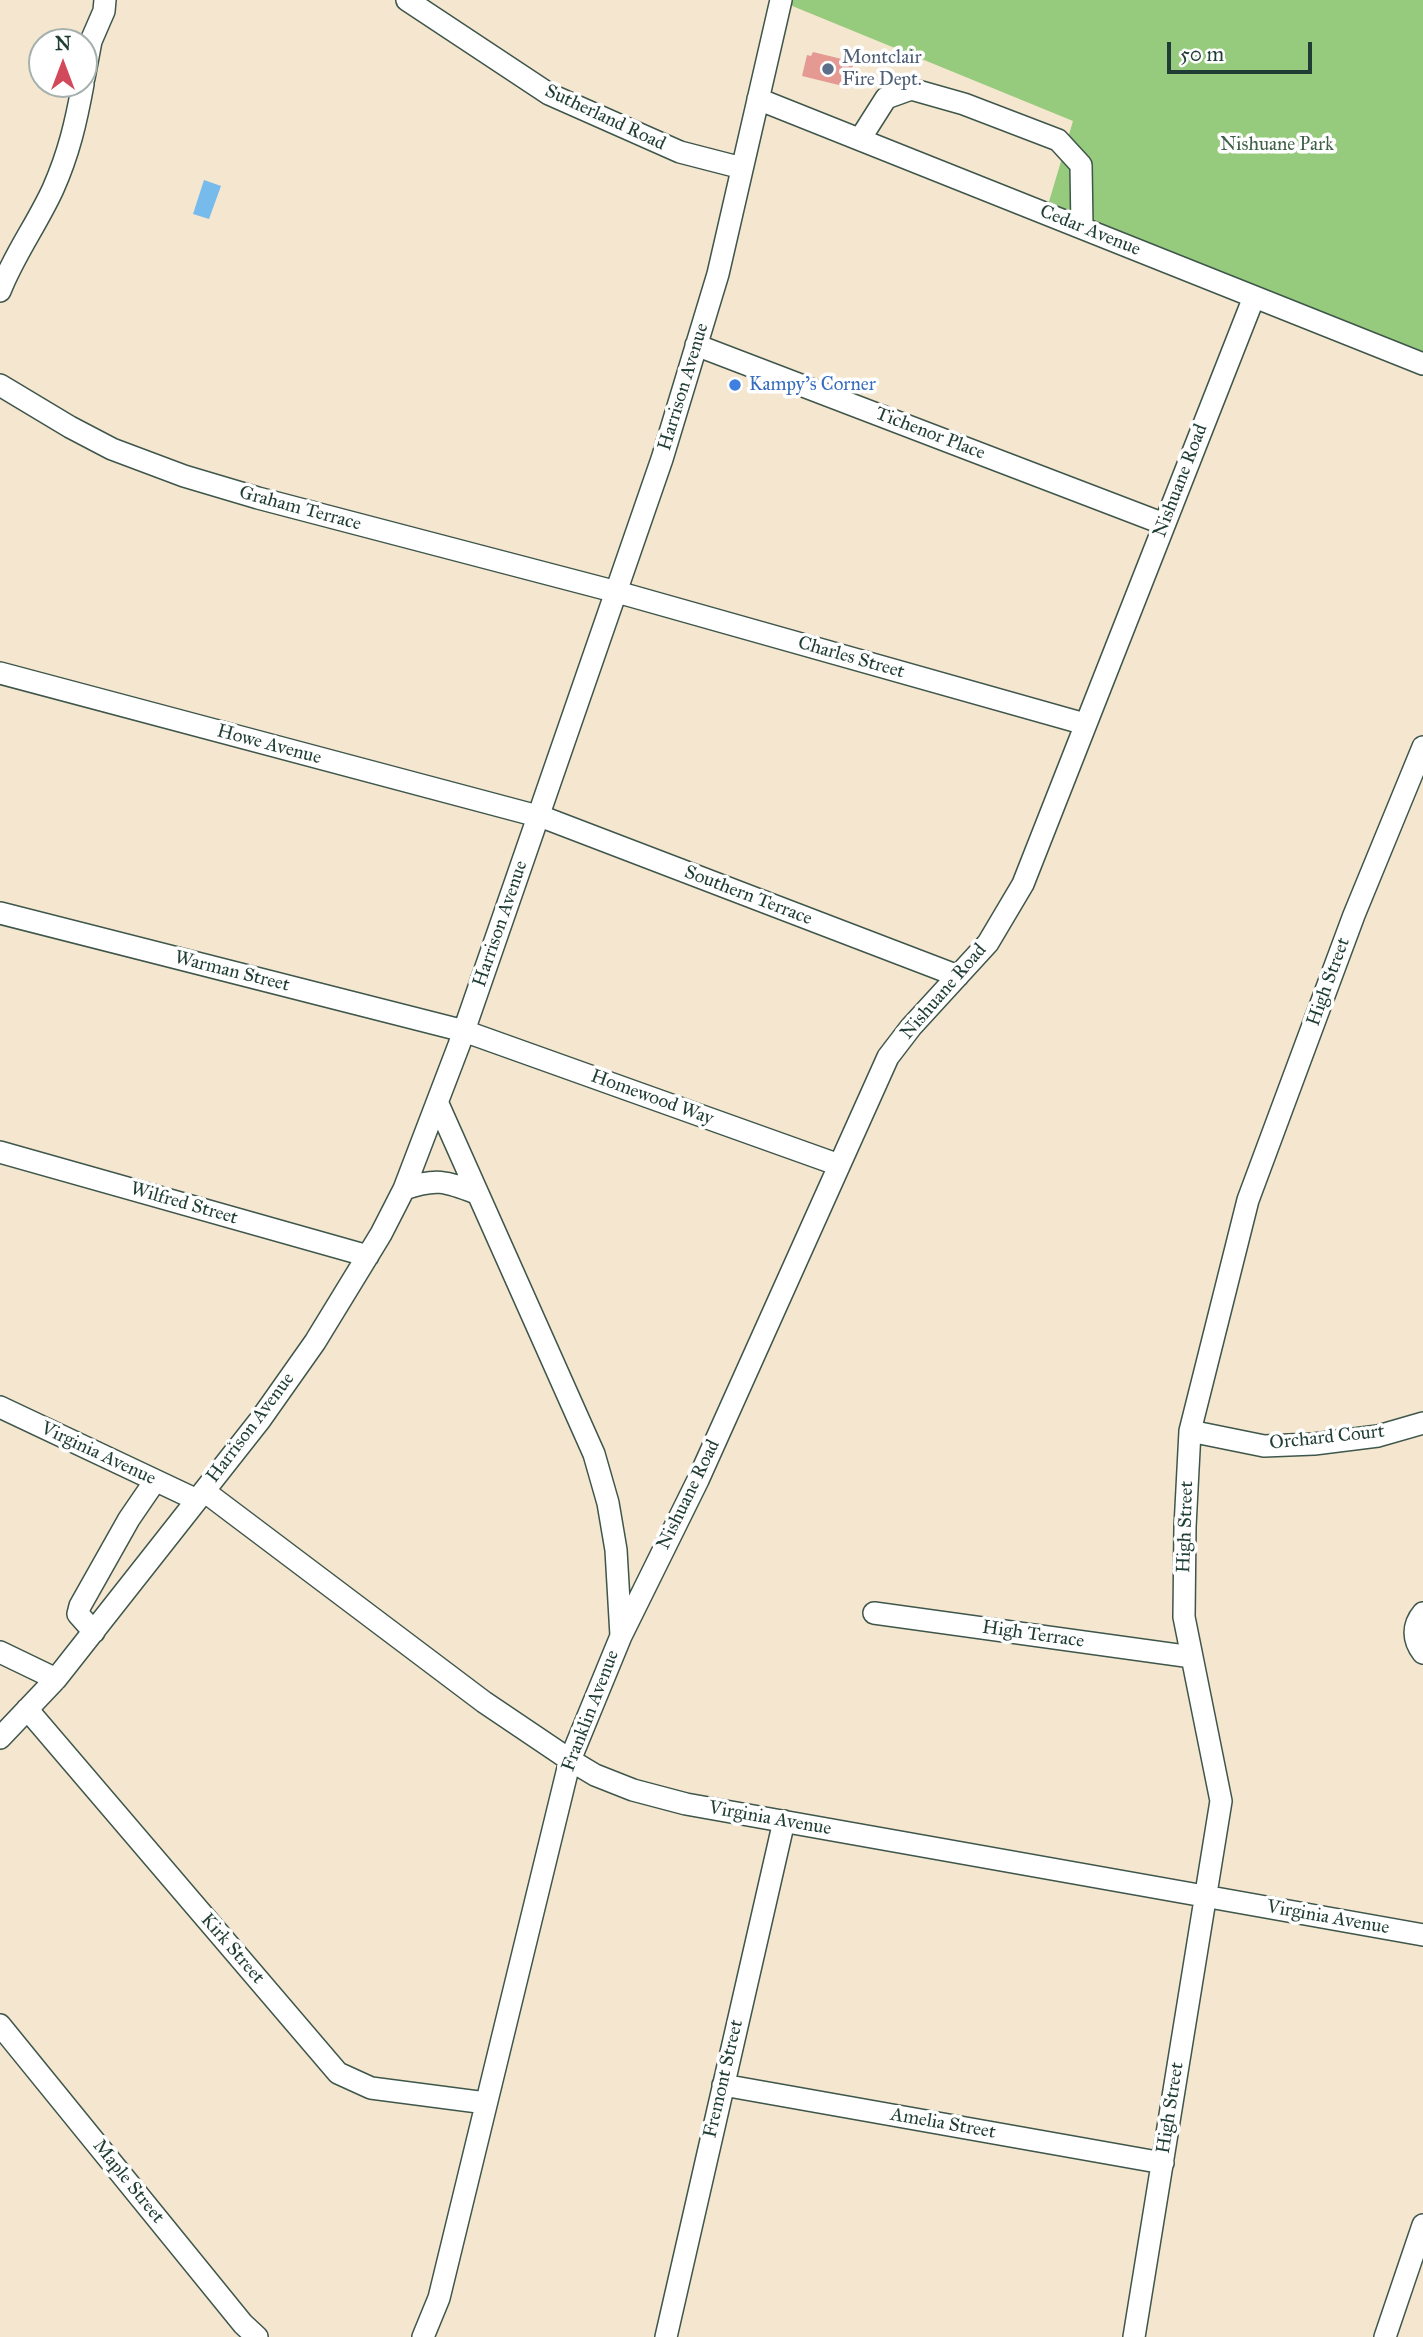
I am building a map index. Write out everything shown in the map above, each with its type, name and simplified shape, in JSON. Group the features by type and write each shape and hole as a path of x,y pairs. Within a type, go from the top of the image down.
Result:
{"street":[{"path":"97,28 104,11 105,0"},
{"name":"Sutherland Road","path":"407,0 549,94 680,152 742,168"},
{"name":"Harrison Avenue","path":"0,1738 56,1679 260,1420 315,1342 368,1256 404,1189 464,1031 662,459 718,274 781,0"},
{"path":"860,139 886,98 911,89 964,104 1058,139 1081,165 1082,228"},
{"path":"0,291 52,190 72,139 80,98"},
{"name":"Cedar Avenue","path":"758,99 1423,364"},
{"name":"Nishuane Road","path":"621,1636 698,1480 888,1057 911,1027 988,943 1023,884 1254,297"},
{"name":"Tichenor Place","path":"696,345 1164,524"},
{"name":"Graham Terrace","path":"0,385 102,443 184,476 258,498 617,592"},
{"name":"Charles Street","path":"617,592 1085,724"},
{"name":"Howe Avenue","path":"0,673 539,816"},
{"name":"High Street","path":"1134,2337 1221,1801 1184,1617 1190,1431 1248,1200 1354,915 1423,747"},
{"name":"Southern Terrace","path":"539,816 958,976"},
{"name":"Warman Street","path":"0,913 464,1031"},
{"name":"Homewood Way","path":"464,1031 839,1165"},
{"name":"Franklin Avenue","path":"423,2337 439,2298 570,1760 621,1636 616,1550 608,1503 594,1454 438,1104"},
{"name":"Wilfred Street","path":"0,1152 368,1256"},
{"path":"404,1189 428,1181 450,1183 476,1193"},
{"name":"Virginia Avenue","path":"0,1407 155,1481 201,1495 484,1702 595,1775 633,1790 686,1804 1423,1935"},
{"name":"Orchard Court","path":"1190,1431 1264,1446 1314,1444 1378,1436 1423,1423"},
{"path":"94,1632 78,1614 80,1606 155,1481"},
{"path":"1423,1613 1414,1630 1415,1642 1423,1653"},
{"name":"High Terrace","path":"874,1614 1192,1657"},
{"path":"0,1653 56,1679"},
{"name":"Kirk Street","path":"27,1710 338,2073 371,2088 486,2104"},
{"name":"Fremont Street","path":"666,2337 784,1821"},
{"name":"Maple Street","path":"0,2025 243,2324 257,2337"},
{"name":"Amelia Street","path":"723,2085 1163,2163"},
{"path":"1385,2337 1423,2225"}],"green space":[{"name":"Nishuane Park","path":"786,0 1423,0 1423,361 1048,205 1073,121 785,3"}],"water":[{"path":"204,180 221,186 209,219 193,214"}],"building":[{"name":"Montclair Fire Dept.","path":"813,52 854,62 847,87 802,76 807,55 811,56"}],"place":[{"name":"Montclair Fire Dept.","path":"828,69"},
{"name":"Kampy's Corner","path":"735,385"}]}
